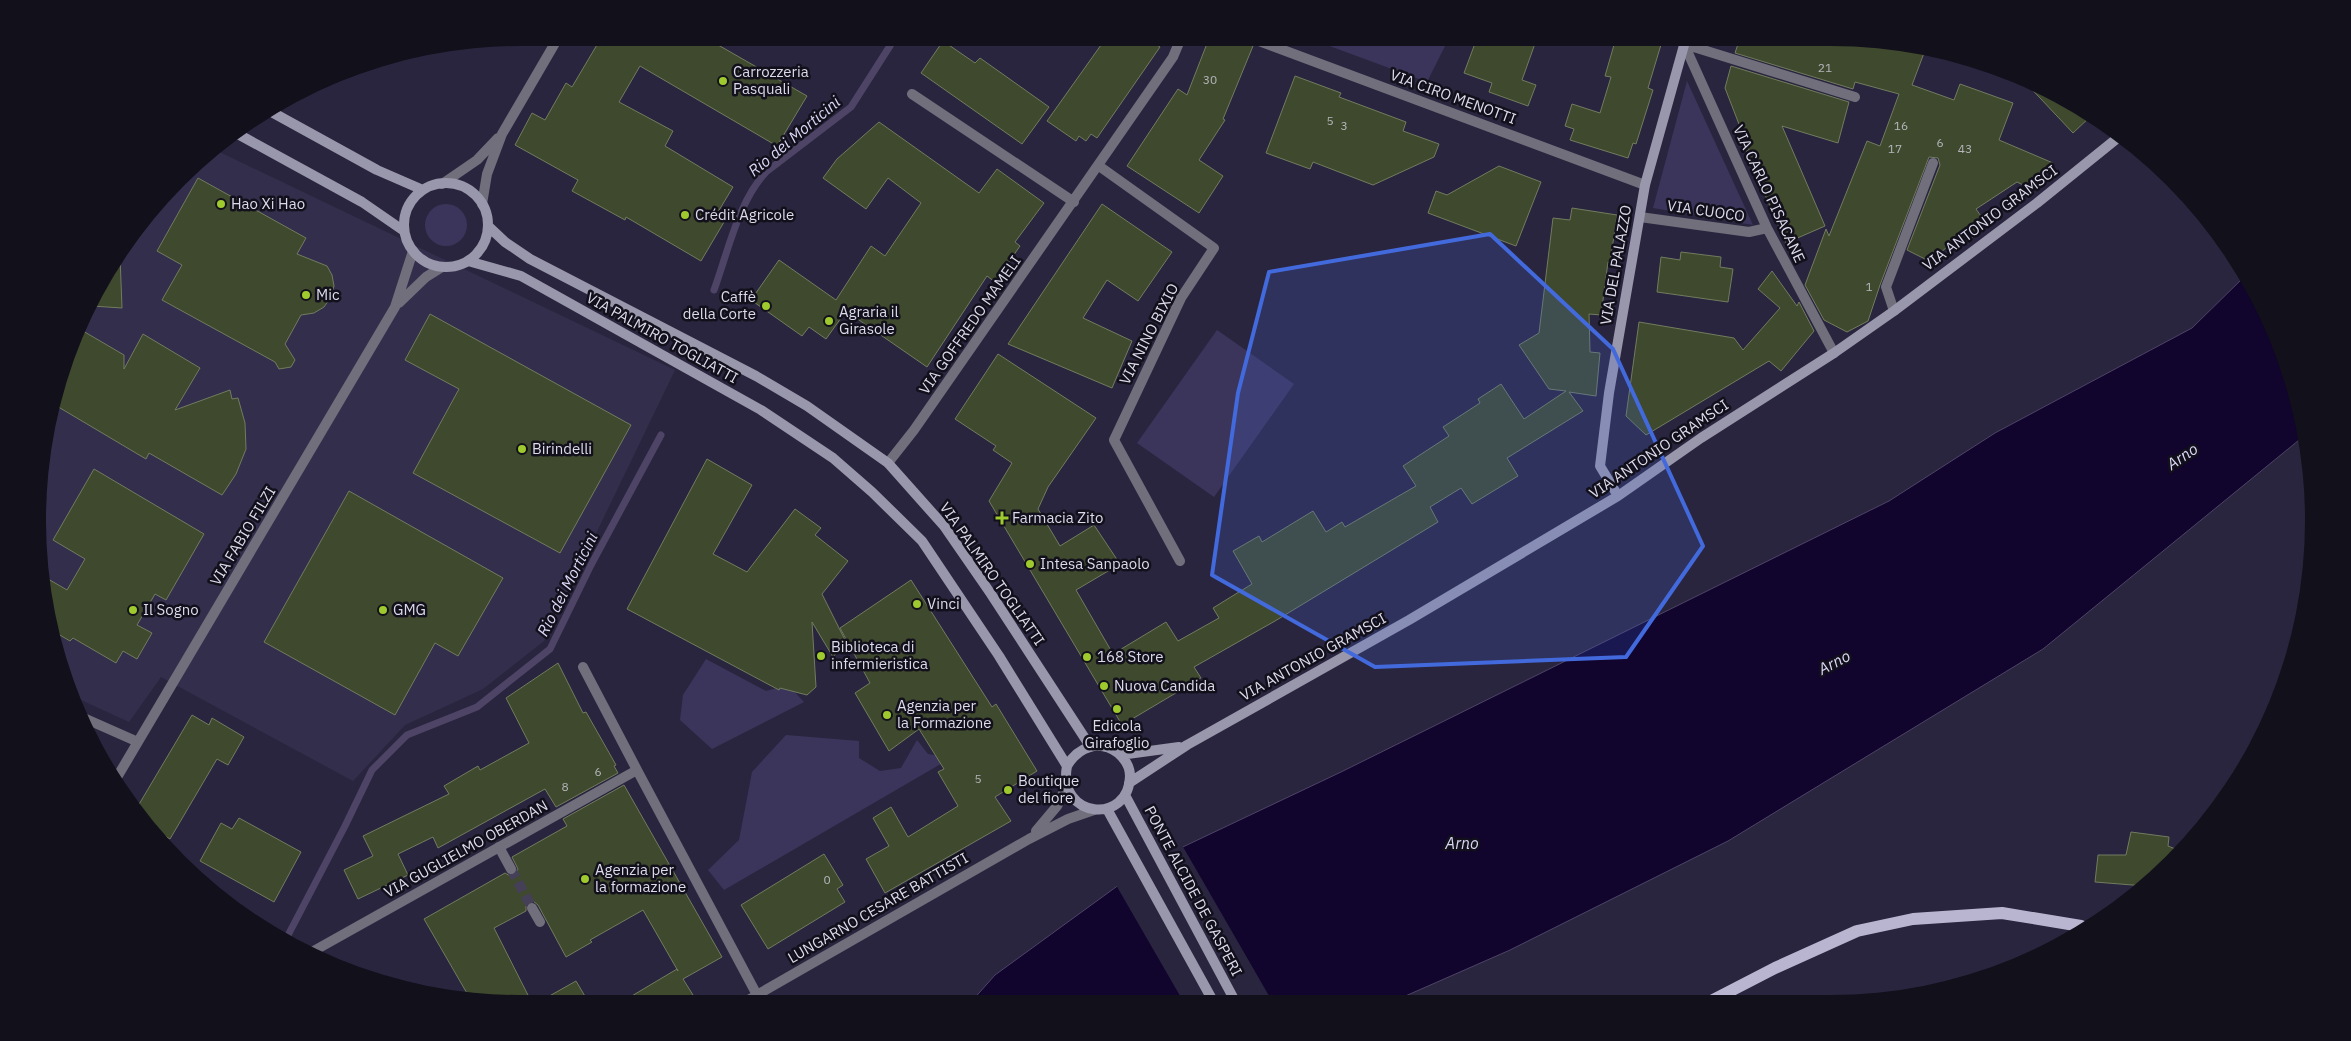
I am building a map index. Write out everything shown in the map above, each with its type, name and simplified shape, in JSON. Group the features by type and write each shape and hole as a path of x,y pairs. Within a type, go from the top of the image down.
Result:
{"main road":[{"name":"VIA DEL PALAZZO","path":"1618,496 1600,466 1609,393 1645,185 1684,46"},
{"path":"276,114 377,170 423,190"},
{"path":"242,137 391,220 404,232 413,251 421,259 442,267"},
{"name":"VIA ANTONIO GRAMSCI","path":"1130,783 1187,745 1410,620 1618,496 1701,438 1834,353 1894,311 2037,203 2114,141"},
{"path":"404,232 408,208 423,190 442,184 454,184 465,188 475,195 482,204 488,226 482,246 468,261"},
{"name":"VIA PALMIRO TOGLIATTI","path":"488,226 505,242 530,259 756,376 807,406 888,463 944,526 992,594 1090,746"},
{"name":"VIA PALMIRO TOGLIATTI","path":"442,267 455,266 468,261 521,276 761,410 833,458 872,492 922,541 999,656 1067,766"},
{"name":"VIA ANTONIO GRAMSCI","path":"1120,755 1168,750 1187,745"},
{"path":"1090,746 1112,748 1126,763 1130,772 1130,783 1126,794 1114,806 1106,809 1094,810 1077,803 1066,787 1067,766 1073,757 1090,746"},
{"name":"PONTE ALCIDE DE GASPERI","path":"1126,794 1137,819 1232,995"},
{"path":"1106,809 1210,995"},
{"path":"1723,995 1775,968 1857,931 1914,919 2002,913 2077,925"}],"street":[{"path":"482,204 487,174 502,134 553,46"},
{"name":"VIA GOFFREDO MAMELI","path":"888,463 914,430 1074,202 1173,57 1178,46"},
{"name":"VIA CIRO MENOTTI","path":"1272,46 1645,185"},
{"name":"VIA CARLO PISACANE","path":"1687,46 1767,228 1834,353"},
{"path":"1700,46 1855,97"},
{"path":"912,94 1074,202"},
{"path":"442,184 477,160 502,134"},
{"path":"1894,311 1886,286 1933,163"},
{"name":"VIA NINO BIXIO","path":"1099,166 1214,248 1181,298 1114,440 1180,560"},
{"name":"VIA CUOCO","path":"1640,217 1749,232 1767,228"},
{"name":"VIA FABIO FILZI","path":"119,773 395,307 413,251"},
{"name":"VIA FABIO FILZI","path":"395,307 414,287 442,267"},
{"path":"583,667 758,995"},
{"path":"91,721 138,742"},
{"name":"VIA GUGLIELMO OBERDAN","path":"317,949 637,770"},
{"name":"LUNGARNO CESARE BATTISTI","path":"1029,839 1053,811 1066,787"},
{"name":"LUNGARNO CESARE BATTISTI","path":"758,995 1029,839 1068,819 1094,810"},
{"path":"499,847 511,870"},
{"path":"532,908 540,922"}],"highlighted area":[{"path":"1490,234 1613,349 1703,546 1626,657 1375,667 1212,575 1238,393 1269,272"}],"shaded area":[{"path":"1330,46 1445,46 1427,82"},
{"path":"1687,81 1753,225 1653,208"},
{"path":"221,153 675,370 544,641 483,689 405,725 353,781 161,677 129,722 81,700 62,643 55,613 47,552 47,489 55,428 71,368 82,339 110,283 144,232 164,208 185,185"},
{"path":"450,204 458,207 464,213 467,225 464,237 458,243 442,246 434,243 428,237 425,221 428,213 434,207"},
{"path":"1217,330 1294,384 1214,497 1137,443"},
{"path":"706,659 766,691 788,685 804,702 712,749 680,720 683,695"},
{"path":"786,735 859,741 859,758 880,771 901,768 917,740 928,754 951,758 724,890 708,870 739,840 752,772"}],"water":[{"name":"Arno","path":"2240,281 2269,339 2280,368 2289,398 2298,441 2043,649 1728,841 1510,950 1408,995 977,995 995,975 1149,863 1341,772 1889,501 1995,433 2192,328"}],"pier":[{"path":"1182,845 1269,995 1180,995 1116,885 1148,861"}],"building":[{"path":"596,46 720,46 807,96 777,146 640,66 619,102 673,131 665,146 733,187 718,212 727,217 701,261 626,217 625,220 572,191 578,180 515,145 532,113 545,120 566,83 572,87"},
{"path":"940,46 950,46 975,63 980,58 1049,107 1022,144 921,73"},
{"path":"1100,46 1160,47 1097,138 1091,134 1086,141 1079,136 1076,141 1047,121"},
{"path":"1206,46 1253,46 1223,119 1225,120 1199,160 1223,176 1199,213 1127,166 1178,89 1187,95"},
{"path":"1474,46 1534,46 1522,80 1536,85 1528,106 1489,92 1492,83 1464,73"},
{"path":"1614,46 1661,46 1648,88 1653,90 1636,144 1633,143 1628,158 1570,140 1574,129 1565,126 1572,104 1600,113 1611,77 1605,76"},
{"path":"1737,46 1830,46 1862,47 1923,55 1912,85 1954,100 1960,84 2013,103 1999,140 2053,163 2025,186 2017,182 1976,209 1988,226 1956,249 1951,243 1931,262 1907,250 1940,165 1938,158 1929,157 1868,321 1847,332 1824,320 1805,285 1826,229 1829,236 1867,141 1880,146 1899,94 1855,82 1853,89 1735,53"},
{"path":"1731,66 1849,102 1838,143 1782,126 1825,226 1786,243 1746,151 1749,150 1725,88"},
{"path":"1295,76 1341,93 1339,97 1406,122 1403,131 1439,144 1434,157 1373,185 1313,162 1310,169 1266,153"},
{"path":"2035,93 2086,121 2073,133"},
{"path":"879,122 979,193 997,169 1044,203 1015,242 1020,246 995,282 987,276 927,367 846,311 826,339 809,327 802,336 751,300 779,260 836,300 871,246 885,256 921,203 888,178 866,209 823,178 837,159"},
{"path":"1499,166 1541,182 1516,246 1428,213 1436,191 1447,195"},
{"path":"198,178 306,238 297,254 327,266 332,275 334,286 331,297 324,307 314,313 301,315 285,344 295,360 291,367 279,369 275,362 162,300 182,265 157,251"},
{"path":"1102,204 1172,252 1138,301 1107,280 1083,318 1132,341 1112,388 1008,344"},
{"path":"1572,208 1617,215 1601,315 1589,314 1590,352 1600,353 1596,396 1569,392 1583,411 1507,458 1518,476 1472,504 1461,488 1430,507 1438,522 1275,621 1194,667 1201,678 1122,725 989,501 1012,463 993,450 996,446 955,419 998,354 1096,418 1048,487 1038,509 1060,546 1094,525 1120,564 1076,590 1113,654 1166,622 1178,641 1219,618 1213,608 1252,584 1233,551 1259,536 1262,542 1313,511 1326,532 1342,522 1345,527 1416,486 1403,466 1449,436 1443,427 1480,403 1478,399 1501,384 1524,419 1566,391 1549,389 1519,345 1539,333 1553,218 1570,220"},
{"path":"1681,252 1721,257 1720,267 1733,269 1728,302 1657,292 1661,257 1680,260"},
{"path":"120,266 122,308 97,306"},
{"path":"1772,271 1797,306 1799,302 1814,331 1781,371 1769,361 1646,435 1626,416 1639,322 1734,338 1743,350 1780,308 1758,289"},
{"name":"Birindelli","path":"430,314 631,425 560,553 413,473 459,389 405,360"},
{"path":"85,332 124,355 124,369 143,334 200,368 175,410 230,390 232,399 238,398 245,423 246,449 236,474 222,495 149,453 146,459 60,408 71,368"},
{"path":"707,459 752,485 713,554 747,572 795,509 821,528 815,535 848,561 822,594 846,642 833,657 812,622 816,687 807,695 780,688 779,690 627,609"},
{"path":"94,469 204,534 166,600 155,594 137,625 152,633 137,659 123,651 116,663 73,638 70,641 60,635 50,580 67,590 85,559 53,540"},
{"name":"GMG","path":"349,491 503,578 458,656 435,643 395,715 264,642"},
{"path":"911,580 992,707 996,704 1037,771 995,797 1011,821 885,893 866,859 889,846 873,818 891,807 908,837 958,806 938,772 944,769 919,729 889,751 855,693 870,683 840,628"},
{"path":"558,663 583,713 586,712 616,765 614,766 618,773 556,807 545,789 438,848 433,837 398,854 408,875 358,899 344,870 373,856 363,836 449,794 444,786 478,766 480,770 529,743 506,698"},
{"path":"192,715 209,725 212,718 244,737 228,765 217,759 170,839 140,803"},
{"name":"Agenzia per la formazione","path":"624,785 722,957 683,979 693,995 633,995 677,969 643,910 590,940 592,942 566,957 538,905 533,901 526,904 526,911 494,928 528,995 466,992 424,919 505,873 510,876 515,875 518,869 512,857 567,826 563,819"},
{"path":"239,818 301,852 274,902 200,861 221,823 232,829"},
{"path":"2131,832 2169,837 2168,846 2173,848 2133,885 2095,882 2098,855 2126,855"},
{"path":"824,854 843,885 837,889 845,902 768,949 741,905"},
{"path":"576,981 584,995 551,995"}],"waterway":[{"name":"Rio dei Morticini","path":"714,290 741,212 756,184 766,172 851,107 890,46"},
{"name":"Rio dei Morticini","path":"289,934 372,770 407,735 477,707 550,649 591,565 661,435"}],"tunnel":[{"path":"511,869 532,908"}],"place":[{"name":"Carrozzeria Pasquali","path":"723,81"},
{"name":"Hao Xi Hao","path":"221,204"},
{"name":"Crédit Agricole","path":"685,215"},
{"name":"Mic","path":"306,295"},
{"name":"Caffè della Corte","path":"766,306"},
{"name":"Agraria il Girasole","path":"829,321"},
{"name":"Birindelli","path":"522,449"},
{"name":"Farmacia Zito","path":"1002,518"},
{"name":"Intesa Sanpaolo","path":"1030,564"},
{"name":"Vinci","path":"917,604"},
{"name":"Il Sogno","path":"133,610"},
{"name":"GMG","path":"383,610"},
{"name":"Biblioteca di infermieristica","path":"821,656"},
{"name":"168 Store","path":"1087,657"},
{"name":"Nuova Candida","path":"1104,686"},
{"name":"Edicola Girafoglio","path":"1117,709"},
{"name":"Agenzia per la Formazione","path":"887,715"},
{"name":"Boutique del fiore","path":"1008,790"},
{"name":"Agenzia per la formazione","path":"585,879"}]}
